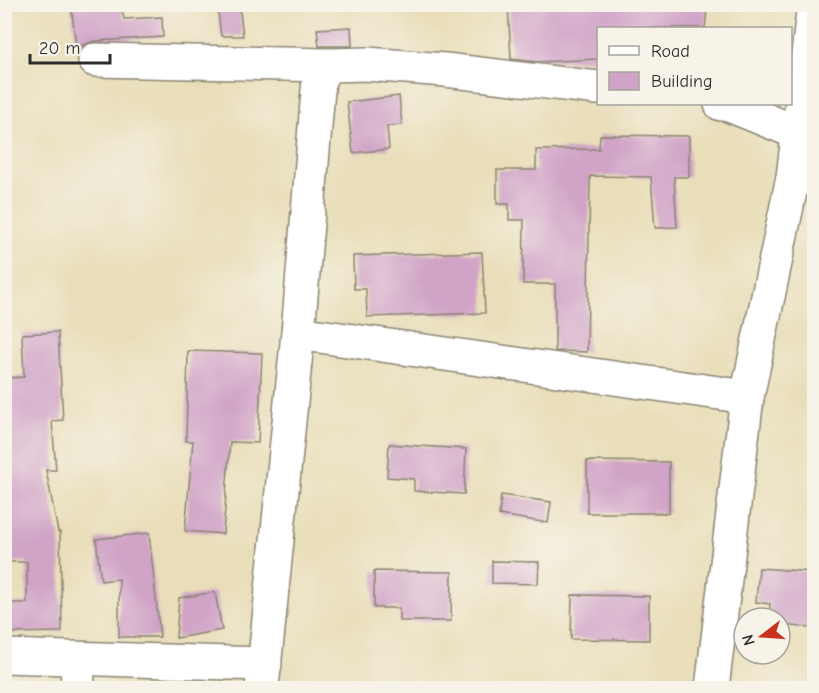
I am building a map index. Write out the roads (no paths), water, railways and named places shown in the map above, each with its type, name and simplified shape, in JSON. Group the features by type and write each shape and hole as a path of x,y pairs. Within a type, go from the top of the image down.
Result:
{"street":[{"path":"712,688 747,397 804,177 798,133 814,4"},
{"path":"95,60 367,64 445,70 597,88"},
{"path":"4,656 78,674 263,676 298,333 319,78 329,65"},
{"path":"729,105 798,133"},
{"path":"298,333 747,397"}]}
